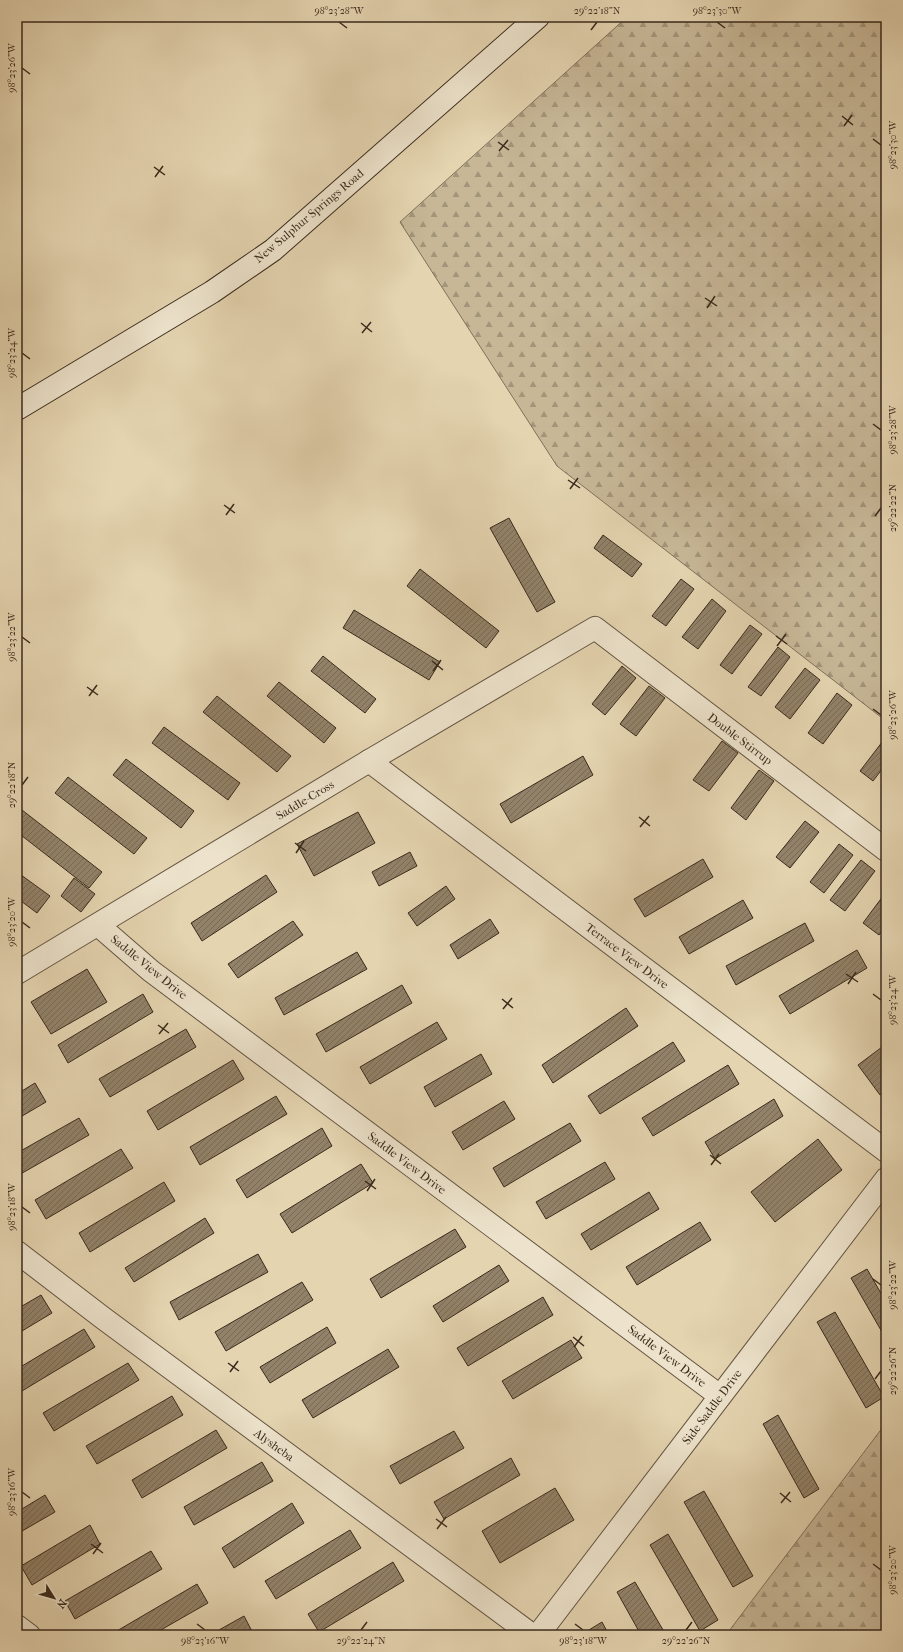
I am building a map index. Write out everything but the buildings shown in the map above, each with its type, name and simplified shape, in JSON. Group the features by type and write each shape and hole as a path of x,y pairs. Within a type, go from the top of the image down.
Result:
{"street":[{"name":"New Sulphur Springs Road","path":"17,409 212,292 273,250 538,17"},
{"name":"Saddle-Cross","path":"17,973 369,761 594,628"},
{"name":"Double Stirrup","path":"594,628 886,850"},
{"name":"Terrace View Drive","path":"369,761 886,1151"},
{"name":"Saddle View Drive","path":"98,925 151,971 720,1396"},
{"name":"Side Saddle Drive","path":"538,1635 886,1179"},
{"name":"Alysheba","path":"17,1252 103,1318 532,1635"},
{"path":"17,1626 29,1635"}],"green space":[{"path":"627,17 886,17 886,721 557,466 400,222"},
{"path":"886,1423 886,1635 726,1635"}]}
